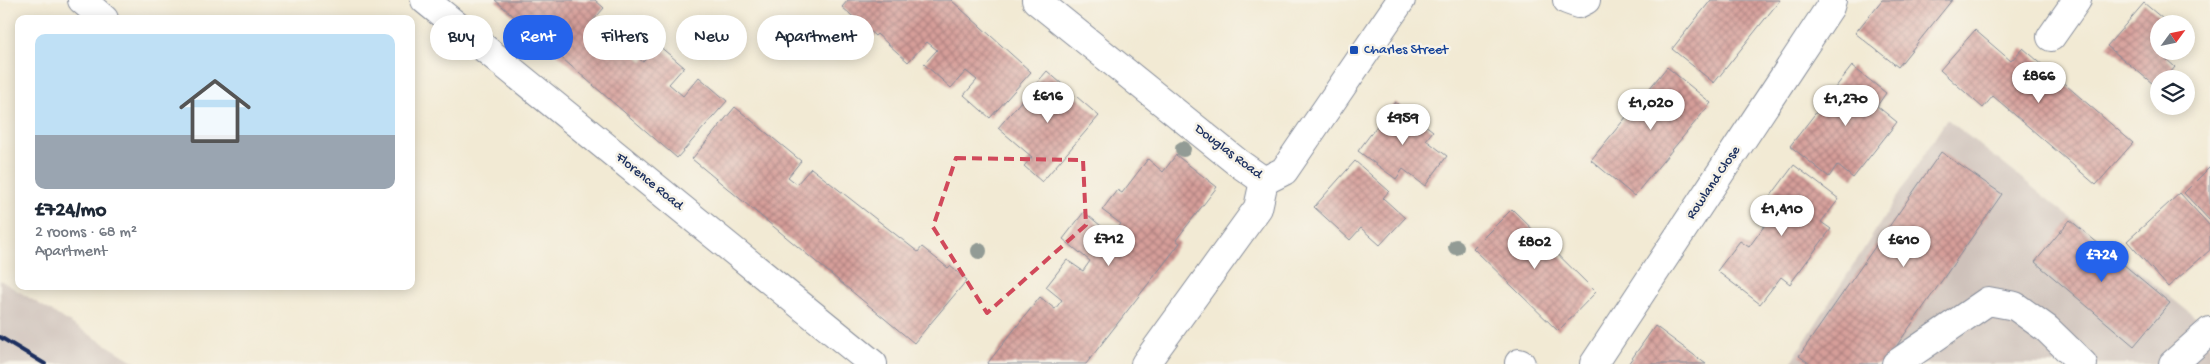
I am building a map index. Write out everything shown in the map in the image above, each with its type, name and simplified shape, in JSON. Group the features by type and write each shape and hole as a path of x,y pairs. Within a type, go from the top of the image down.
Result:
{"street":[{"path":"82,0 99,15"},
{"name":"Florence Road","path":"425,0 873,364"},
{"name":"Douglas Road","path":"1036,0 1237,162 1264,181 1284,171 1402,0"},
{"path":"1567,0 1578,4 1586,0"},
{"name":"Rowland Close","path":"1594,364 1830,7 1832,0"},
{"path":"2052,37 2077,0"},
{"path":"1145,364 1258,208 1264,181"},
{"path":"1896,364 1988,301 2015,306 2047,329 2083,364"},
{"path":"2173,364 2210,330"}],"highlighted area":[{"path":"956,158 1083,160 1086,225 987,313 933,227"}],"shaded area":[{"path":"1947,119 2194,316 2210,343 2210,364 1790,364"},
{"path":"0,280 138,364 0,364"}],"building":[{"path":"495,0 595,0 604,8 598,15 583,15 583,60 641,60 643,62 645,60 666,60 666,52 684,67 669,84 683,96 699,77 727,101 677,158 564,60 573,60 573,15 512,15"},
{"path":"848,0 951,0 1031,72 990,118 964,95 977,80 966,71 951,88 924,64 937,50 927,42 908,62 877,34 874,35 874,15 851,15 842,7"},
{"path":"1711,0 1780,0 1714,83 1672,49"},
{"path":"1882,0 1952,0 1898,67 1855,33"},
{"path":"2144,3 2158,15 2150,15 2150,60 2167,60 2175,67 2172,70 2150,70 2150,81 2107,46"},
{"path":"1975,30 2011,61 2023,48 2133,143 2096,185 1993,96 1983,108 1940,70"},
{"path":"1852,66 1886,93 1877,106 1897,122 1853,178 1837,165 1829,177 1790,146"},
{"path":"1667,67 1711,103 1634,196 1591,160"},
{"path":"1047,71 1099,116 1042,182 1024,166 1032,157 998,128"},
{"path":"1395,102 1433,131 1426,140 1447,156 1425,186 1403,169 1396,179 1358,151"},
{"path":"735,107 801,161 788,177 797,184 811,168 918,252 922,247 948,268 950,266 967,280 914,343 692,159"},
{"path":"1941,152 2002,194 1884,364 1810,364 1799,356"},
{"path":"1176,155 1217,187 1176,240 1180,243 1086,364 987,364 1040,297 1055,309 1062,300 1046,287 1067,260 1083,271 1090,261 1063,239 1084,212 1112,235 1121,224 1102,210 1117,190 1122,193 1148,159 1163,172"},
{"path":"1355,161 1389,191 1383,198 1405,218 1380,245 1361,228 1350,240 1314,207"},
{"path":"1794,165 1839,199 1821,222 1831,229 1790,284 1781,277 1760,304 1717,271 1740,241 1749,247 1780,204 1770,197"},
{"path":"2210,167 2210,221 2184,193"},
{"path":"2180,193 2210,226 2210,250 2168,287 2127,241"},
{"path":"1512,209 1596,292 1558,331 1473,248"},
{"path":"2070,220 2170,303 2134,346 2035,262"},
{"path":"1655,326 1706,364 1628,364"}],"railway":[{"path":"0,337 45,364"}],"place":[{"name":"Charles Street","path":"1354,50"}]}
